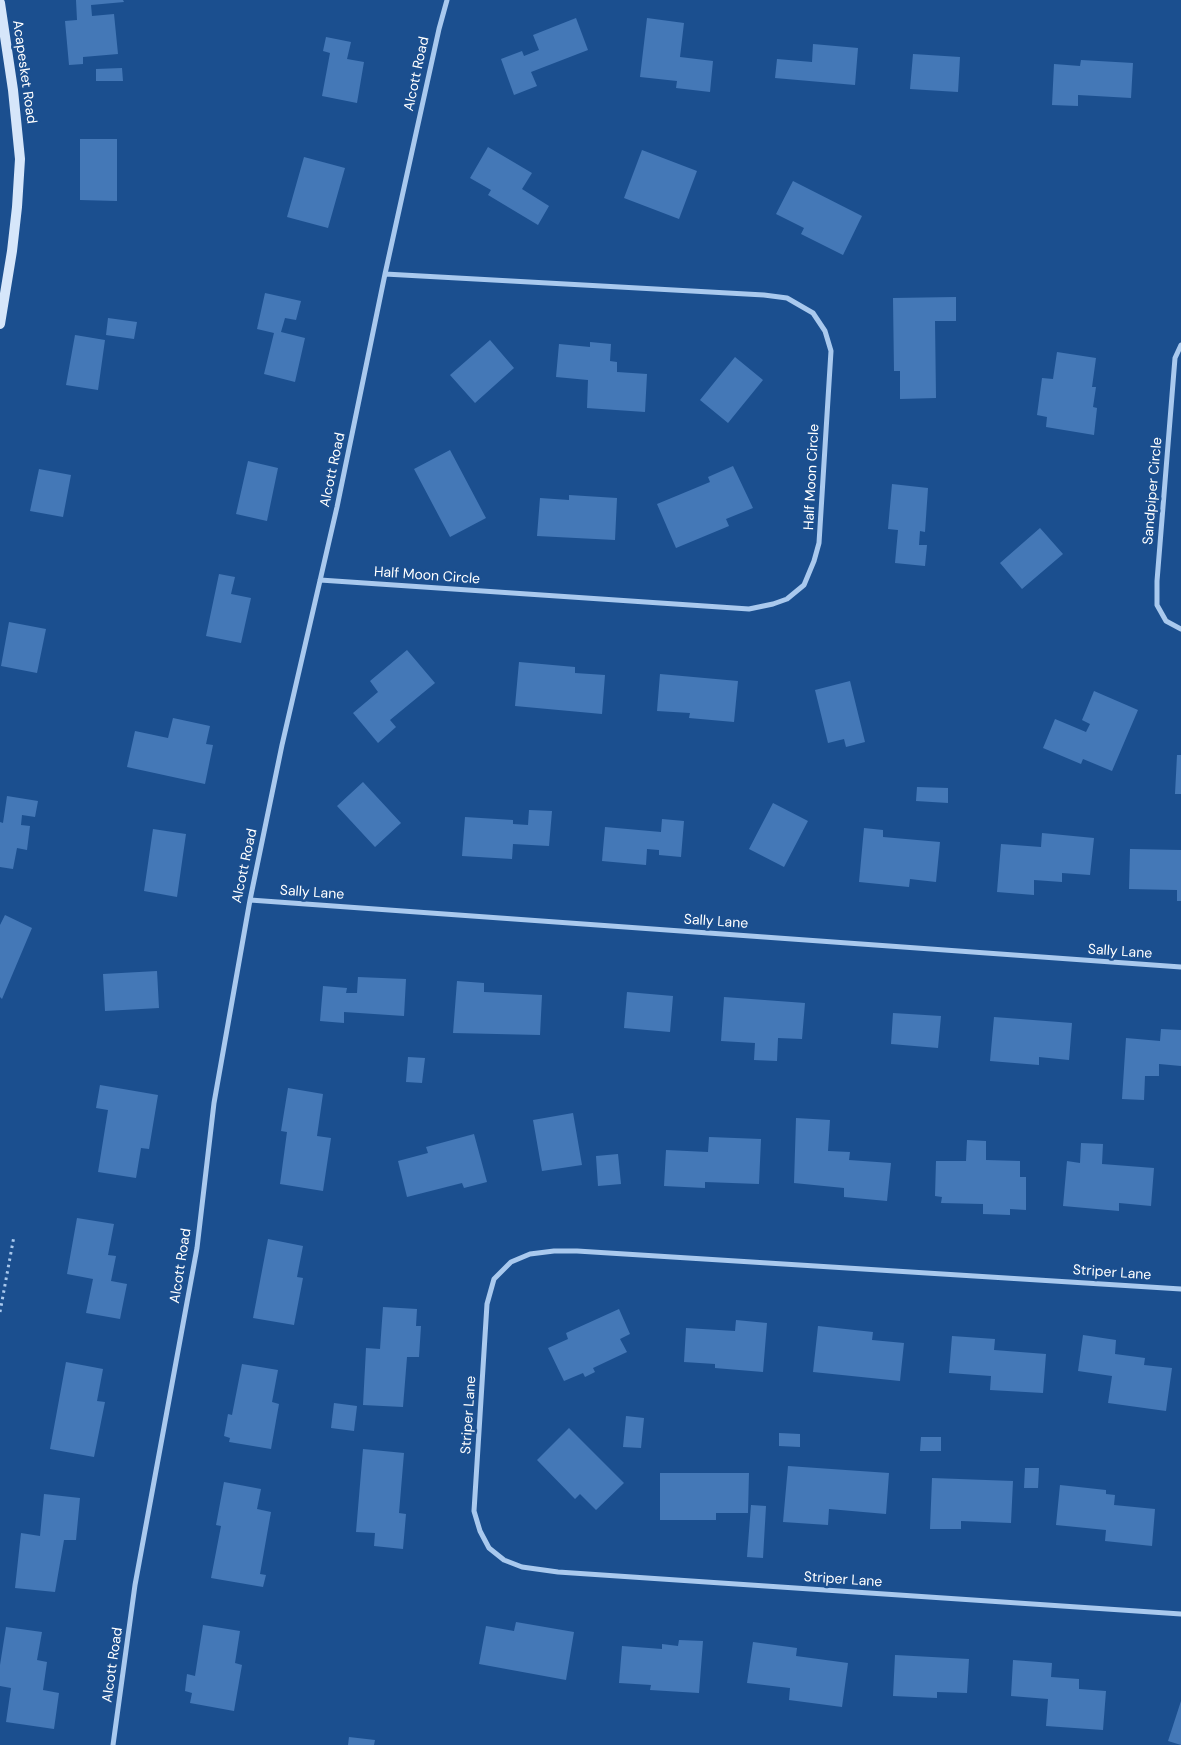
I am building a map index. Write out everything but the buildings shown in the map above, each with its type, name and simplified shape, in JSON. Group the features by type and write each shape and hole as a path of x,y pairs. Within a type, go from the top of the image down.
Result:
{"main road":[{"name":"Acapesket Road","path":"0,3 15,98 20,159 12,251 0,324"}],"street":[{"name":"Alcott Road","path":"113,1745 135,1585 197,1248 214,1103 250,900 385,274 447,0"},
{"name":"Half Moon Circle","path":"320,580 749,609 787,599 804,584 814,562 819,543 831,352 825,331 813,313 787,298 764,295 385,274"},
{"name":"Sandpiper Circle","path":"1181,345 1175,358 1157,581 1157,605 1166,621 1181,630"},
{"name":"Sally Lane","path":"250,900 1181,967"},
{"name":"Striper Lane","path":"1181,1288 577,1251 530,1254 511,1262 494,1280 487,1304 474,1511 480,1531 489,1548 504,1560 522,1567 540,1570 1181,1614"}],"path":[{"path":"0,1312 14,1236"}]}
